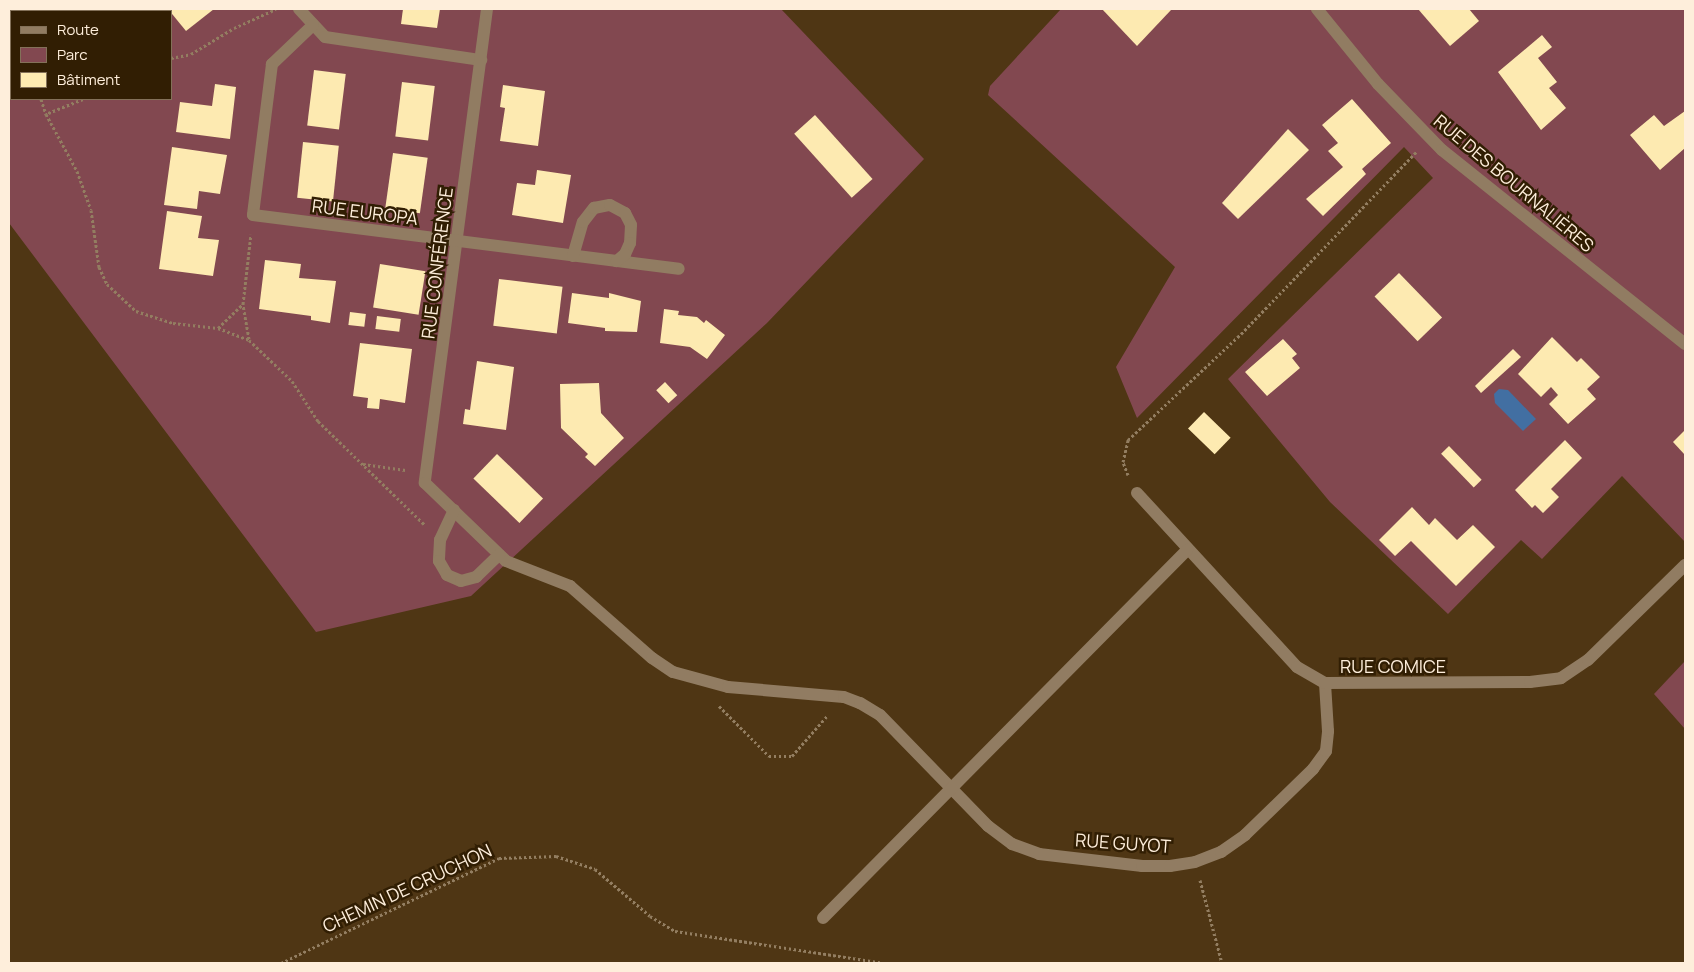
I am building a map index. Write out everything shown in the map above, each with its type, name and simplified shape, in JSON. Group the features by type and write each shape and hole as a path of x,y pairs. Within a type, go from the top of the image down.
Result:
{"street":[{"path":"299,9 325,38 481,60"},
{"name":"RUE CONFÉRENCE","path":"427,473 487,9"},
{"name":"RUE DES BOURNALIÈRES","path":"1316,9 1378,84 1430,138 1685,344"},
{"path":"253,215 272,64 313,25"},
{"path":"573,256 576,238 583,222 594,208 610,205 625,213 631,226 630,243 625,254 617,261"},
{"name":"RUE EUROPA","path":"253,215 679,269"},
{"path":"427,473 426,483 499,555 520,568 570,586 652,658 673,672 693,680 728,686 844,697 880,715 950,788"},
{"name":"RUE COMICE","path":"1137,493 1187,550 1297,667 1324,683 1530,682 1561,678 1588,660 1685,565"},
{"path":"454,510 440,540 439,561 447,575 461,581 476,577 499,555"},
{"path":"823,918 1187,550"},
{"name":"RUE GUYOT","path":"950,788 988,826 1012,844 1039,854 1142,866 1195,862 1221,852 1245,835 1313,769 1326,751 1328,730 1324,683"}],"path":[{"path":"172,58 191,54 276,9"},
{"path":"41,100 46,114 76,171 91,210 99,267 107,284 136,311 173,323 218,328 249,340 292,381 318,421 440,540"},
{"path":"46,114 81,100"},
{"path":"1137,493 1123,462 1128,440 1241,334 1430,138"},
{"path":"249,340 243,304 253,215"},
{"path":"218,328 243,304"},
{"path":"362,464 427,473"},
{"path":"693,680 770,756 792,756 844,697"},
{"name":"CHEMIN DE CRUCHON","path":"281,963 499,858 556,856 595,869 650,916 675,931 882,963"},
{"path":"1195,862 1222,963"}],"green space":[{"path":"9,9 781,9 924,159 767,323 471,596 316,632 9,223"},
{"path":"1061,9 1685,9 1685,542 1622,476 1542,559 1521,540 1448,614 1330,502 1228,379 1433,178 1404,147 1137,418 1116,367 1175,267 988,95 990,86"},
{"path":"1685,661 1685,729 1654,694"}],"water":[{"path":"1499,389 1508,390 1536,419 1523,431 1495,403 1494,394"}],"building":[{"path":"214,9 186,31 172,14 172,10 169,10"},
{"path":"403,9 440,9 437,28 401,24"},
{"path":"1102,9 1170,9 1171,10 1137,46"},
{"path":"1418,9 1469,9 1479,21 1450,46"},
{"path":"1542,35 1552,47 1538,58 1557,82 1549,88 1566,108 1541,130 1498,72"},
{"path":"314,70 346,74 339,129 307,126"},
{"path":"402,82 435,86 428,141 395,137"},
{"path":"215,84 236,87 230,139 176,132 180,102 212,106"},
{"path":"503,85 545,91 538,146 500,141 505,108 500,107"},
{"path":"1352,99 1391,143 1362,169 1366,174 1323,216 1306,199 1343,167 1328,151 1338,143 1322,125"},
{"path":"1685,111 1685,148 1660,170 1630,135 1654,115 1664,126"},
{"path":"815,115 873,179 852,198 794,134"},
{"path":"1288,129 1309,150 1238,219 1222,203"},
{"path":"303,142 339,146 333,201 297,198"},
{"path":"172,147 227,155 220,194 199,191 197,209 164,205"},
{"path":"393,153 428,158 420,213 385,208"},
{"path":"537,170 571,175 563,223 512,215 517,183 535,185"},
{"path":"167,211 202,216 198,238 219,240 213,276 159,269"},
{"path":"265,260 301,264 299,278 336,281 330,323 311,320 311,316 259,309"},
{"path":"380,264 425,271 419,315 373,307"},
{"path":"1399,273 1442,318 1418,341 1375,297"},
{"path":"499,279 563,287 557,333 493,326"},
{"path":"572,293 609,298 609,293 641,301 637,332 605,331 605,328 568,323"},
{"path":"664,309 679,311 678,315 697,317 704,323 706,320 725,335 707,359 690,347 660,343"},
{"path":"350,312 366,314 364,327 348,325"},
{"path":"377,316 401,319 399,332 375,329"},
{"path":"1552,337 1577,362 1581,358 1600,377 1587,389 1596,399 1568,424 1549,404 1558,395 1551,387 1541,397 1518,374"},
{"path":"1283,339 1297,354 1292,358 1300,368 1267,396 1245,372"},
{"path":"360,343 412,349 405,403 380,399 379,409 367,408 368,398 353,396"},
{"path":"1513,349 1521,357 1481,393 1475,386"},
{"path":"477,361 514,367 506,430 463,424 465,409 470,410"},
{"path":"665,382 677,395 668,403 656,390"},
{"path":"599,383 601,413 624,438 595,466 585,457 588,454 561,428 560,384"},
{"path":"1204,412 1231,438 1215,454 1188,429"},
{"path":"1685,430 1685,455 1673,442"},
{"path":"1565,440 1582,458 1551,489 1559,497 1543,513 1535,505 1532,508 1515,490"},
{"path":"1449,446 1482,480 1474,487 1441,454"},
{"path":"497,454 543,498 519,523 473,478"},
{"path":"1412,507 1429,525 1435,518 1457,540 1473,525 1495,547 1456,586 1411,541 1395,556 1379,540"}]}
